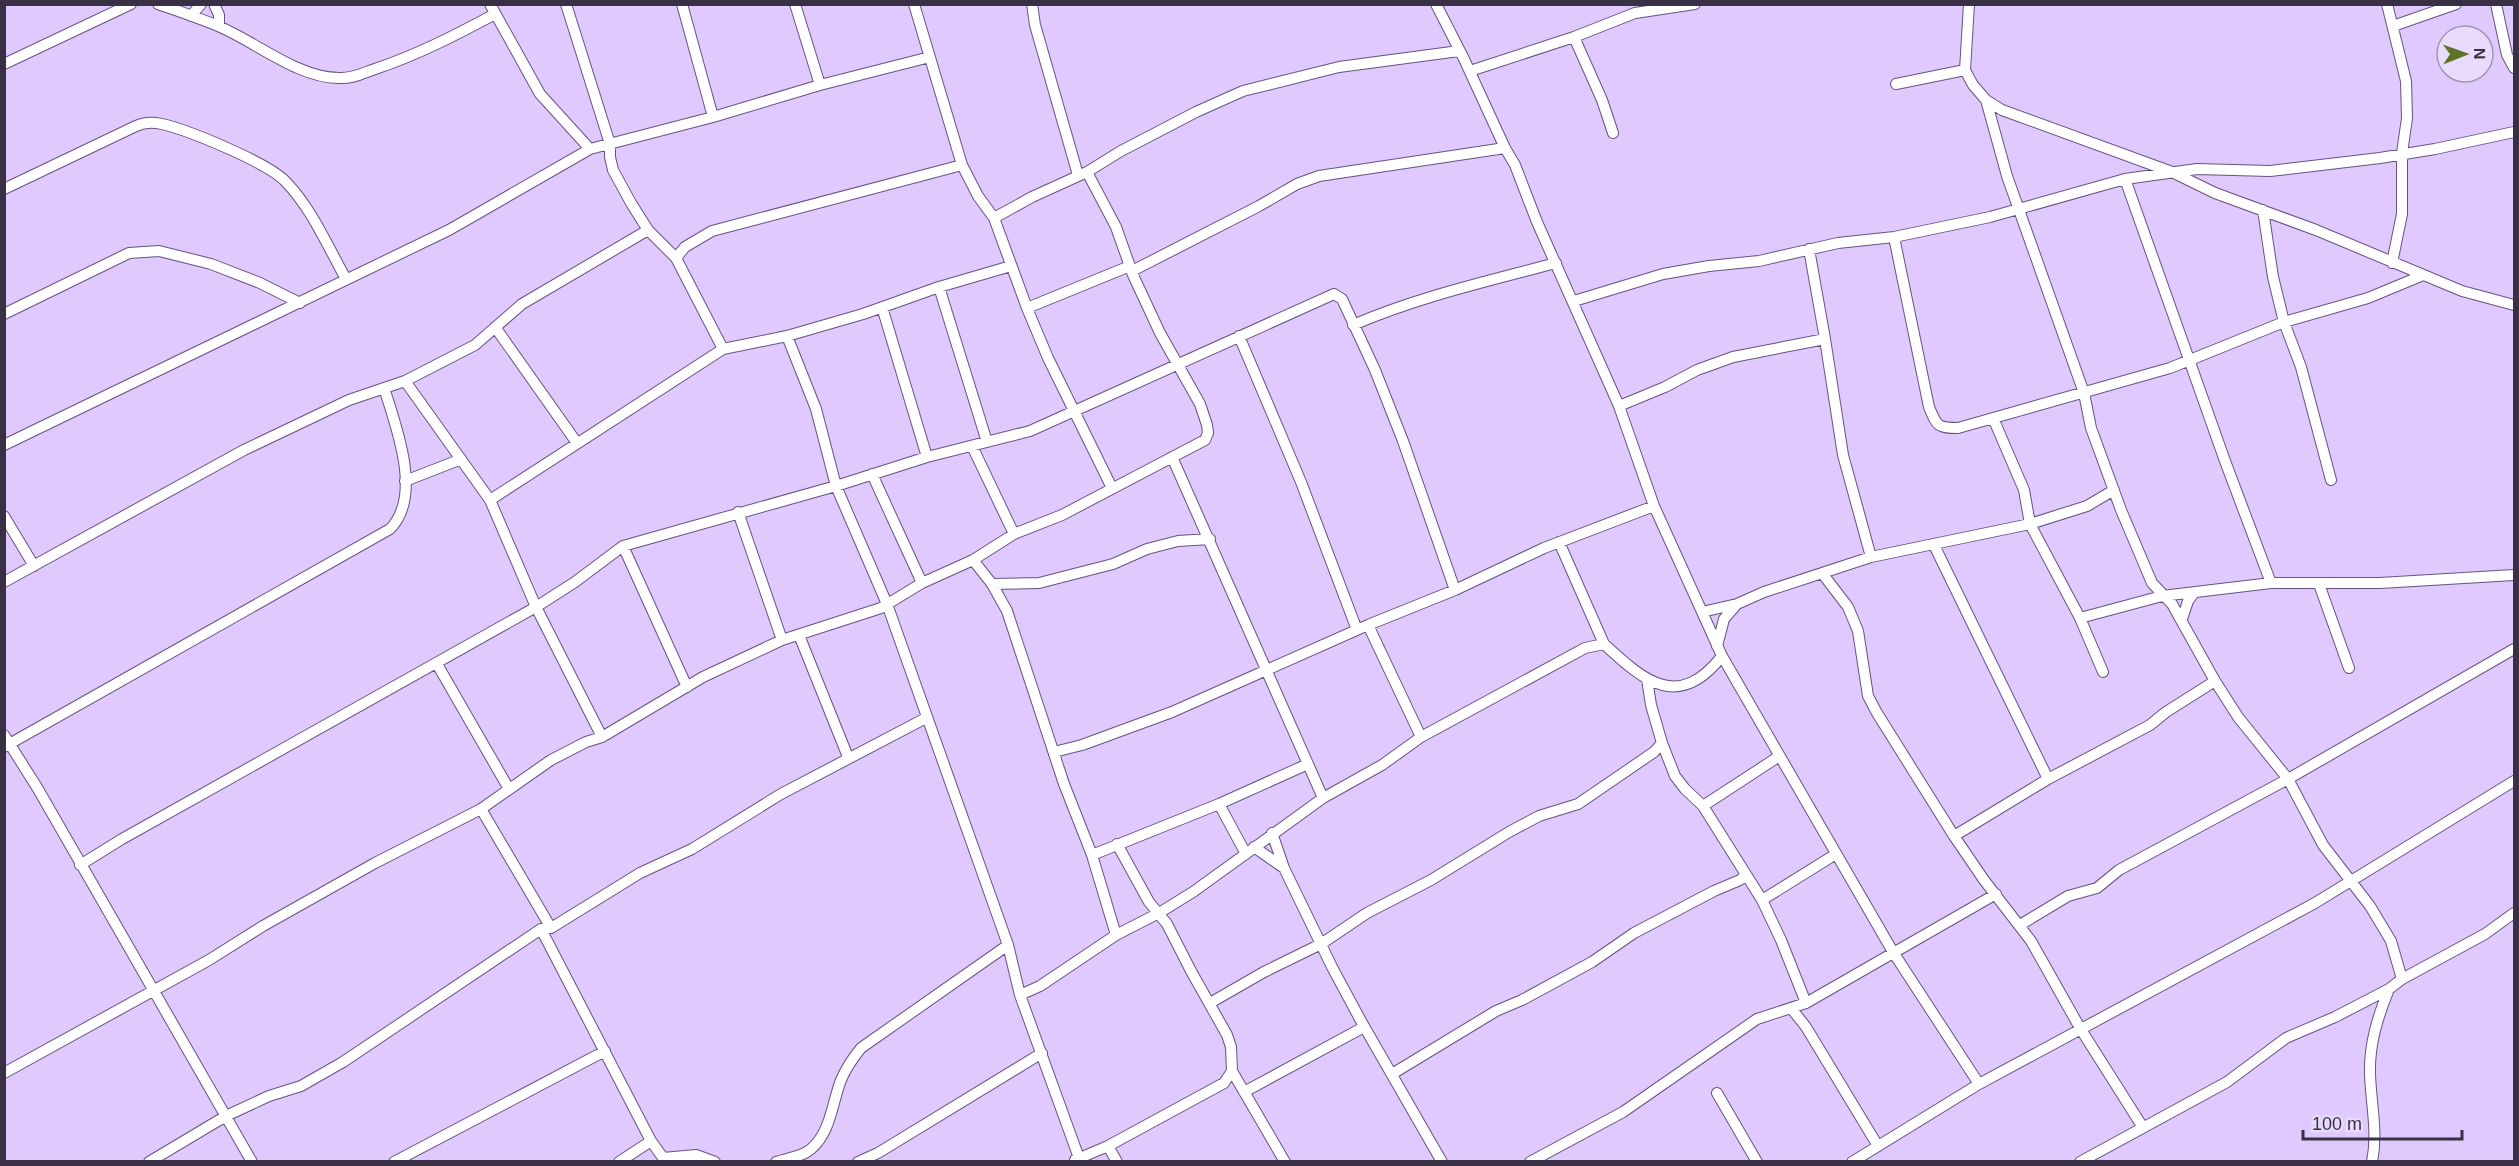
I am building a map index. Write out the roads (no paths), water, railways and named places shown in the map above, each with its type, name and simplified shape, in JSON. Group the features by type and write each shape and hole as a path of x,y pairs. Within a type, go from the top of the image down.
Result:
{"street":[{"path":"4,64 131,4"},
{"path":"158,4 219,26 301,69 319,76 340,78 351,77 397,62 439,44 493,9 518,58 540,94 590,149"},
{"path":"192,16 201,4"},
{"path":"214,4 219,15 219,26"},
{"path":"566,4 610,144 613,170 648,230 676,258 688,277 723,349"},
{"path":"682,4 713,117"},
{"path":"795,4 820,85"},
{"path":"914,4 962,165 978,196 994,218 1027,308 1112,488"},
{"path":"4,1073 209,960 263,926 375,863 481,809 551,760 586,742 602,737 703,677 782,640 863,615 887,604 922,584 973,560 1014,534 1062,515 1204,440 1208,433 1200,404 1160,333 1131,268 1116,227 1082,174 1035,25 1032,4"},
{"path":"1436,4 1515,165 1537,222 1619,406 1654,506 1719,651 1893,952 1979,1084"},
{"path":"1470,71 1574,37 1634,9 1695,4"},
{"path":"1970,4 1965,70 1973,86 1986,100 2002,110 2172,172 2216,193 2316,230 2421,276 2462,291 2514,305"},
{"path":"2387,4 2406,81 2407,118 2402,153 2402,214 2392,263"},
{"path":"2393,26 2456,4"},
{"path":"2496,4 2507,55 2514,68"},
{"path":"1574,37 1602,100 1613,133"},
{"path":"994,218 1032,196 1082,174 1196,112 1243,91 1339,67 1459,51"},
{"path":"4,445 449,230 590,149 930,57"},
{"path":"1896,84 1965,70"},
{"path":"1986,100 2007,176 2084,393 2091,428 2152,583 2172,604 2238,717 2288,779 2323,845 2338,867 2352,881 2391,941 2402,979"},
{"path":"4,189 144,122 162,123 220,145 286,181 313,220 346,279"},
{"path":"1574,301 1663,274 1759,261 1838,243 1894,237 2019,210 2125,179 2172,172 2239,168 2270,171 2379,158 2514,132"},
{"path":"1027,308 1131,268 1259,206 1296,184 1319,176 1505,148"},
{"path":"676,258 685,247 712,231 962,165"},
{"path":"2125,179 2271,583"},
{"path":"2262,210 2273,277 2284,322 2301,367 2331,480"},
{"path":"4,582 244,450 349,400 405,381 475,345 522,304 648,230"},
{"path":"1894,237 1929,407 1936,424 1943,428 1958,428 2148,375 2189,361 2284,322 2368,298 2421,276"},
{"path":"1809,249 1843,455 1871,557"},
{"path":"4,314 129,253 159,251 211,264 282,292 300,303"},
{"path":"1353,324 1384,311 1446,292 1556,263"},
{"path":"490,500 723,349 788,336 1011,266"},
{"path":"939,287 987,442"},
{"path":"80,865 122,838 536,607 624,546 836,486 927,457 1030,431 1334,294 1342,299 1375,370 1403,441 1455,590"},
{"path":"882,308 927,457"},
{"path":"495,327 577,443"},
{"path":"788,336 816,410 836,486 887,604 1008,945 1020,995 1042,1053 1076,1160 1108,1146 1224,1083 1232,1071"},
{"path":"1239,336 1301,482 1357,630"},
{"path":"1619,406 1665,387 1697,370 1733,357 1825,339"},
{"path":"405,381 459,460 490,500 536,607 602,737"},
{"path":"252,1161 38,789 6,742 390,529 398,521 402,511 405,481 402,446 384,388"},
{"path":"1993,418 2024,490 2030,524 2080,618 2103,672"},
{"path":"972,446 1014,534"},
{"path":"1172,458 1210,539 1265,670 1323,798"},
{"path":"405,481 459,460"},
{"path":"872,474 922,584"},
{"path":"1702,612 1737,604 1871,557 2030,524 2087,506 2114,490"},
{"path":"1054,752 1082,745 1172,712 1368,625 1455,590 1559,542 1654,506"},
{"path":"738,512 782,640"},
{"path":"4,516 34,566"},
{"path":"992,584 1039,583 1113,564 1147,549 1168,543 1210,539"},
{"path":"1559,542 1604,644 1647,679 1665,687 1685,685 1709,672 1719,651 1724,619 1737,604"},
{"path":"1934,545 2048,779"},
{"path":"624,546 687,687"},
{"path":"973,560 992,584 1007,611 1054,752 1092,855 1116,935"},
{"path":"1822,573 1848,607 1858,631 1868,696 1954,836 2020,926 2080,1028 2142,1126"},
{"path":"2080,618 2162,596 2271,583 2432,581 2514,575"},
{"path":"2319,584 2349,668"},
{"path":"2182,619 2188,601 2194,593"},
{"path":"1585,648 1593,634 1594,624"},
{"path":"1368,625 1421,737"},
{"path":"799,635 848,757"},
{"path":"1020,995 1040,986 1116,935 1159,913 1323,798 1382,765 1421,737 1585,648 1604,644"},
{"path":"2020,926 2068,896 2097,888 2119,870 2288,779 2514,649"},
{"path":"437,664 509,789"},
{"path":"1647,679 1651,705 1675,776 1684,789 1703,806 1762,900 1806,1003"},
{"path":"1954,836 2048,779 2150,725 2215,681"},
{"path":"1651,705 1665,687"},
{"path":"149,1161 226,1116 269,1096 301,1086 343,1062 546,929 640,873 692,849 773,798 926,718"},
{"path":"1210,1003 1264,972 1321,944 1353,921 1431,880 1509,832 1539,816 1578,804 1654,752 1662,743"},
{"path":"1703,806 1779,757"},
{"path":"1092,855 1219,804 1308,764"},
{"path":"1858,1160 1979,1084 2352,881 2514,781"},
{"path":"1219,804 1250,851 1284,868"},
{"path":"481,809 546,929 651,1141 665,1160 696,1155 715,1161"},
{"path":"1272,833 1284,868 1364,1027 1442,1161"},
{"path":"1117,844 1149,903 1159,913 1210,1003 1229,1041 1232,1071 1285,1161"},
{"path":"1762,900 1836,854"},
{"path":"1392,1074 1496,1011 1571,974 1634,933 1746,875"},
{"path":"1530,1161 1623,1112 1756,1019 1806,1003 1996,894"},
{"path":"2080,1161 2227,1082 2286,1038 2335,1017 2389,989 2402,979 2485,934 2514,913"},
{"path":"776,1161 806,1153 821,1138 828,1124 844,1074 861,1048 1008,945"},
{"path":"2372,1161 2376,1140 2370,1072 2376,1021 2389,989"},
{"path":"1791,1008 1806,1027 1878,1146"},
{"path":"1224,1083 1242,1089 1364,1027"},
{"path":"394,1161 605,1051"},
{"path":"858,1161 878,1153 1042,1053"},
{"path":"1717,1093 1757,1161"},
{"path":"619,1161 651,1141"},
{"path":"1108,1146 1117,1161"}]}
